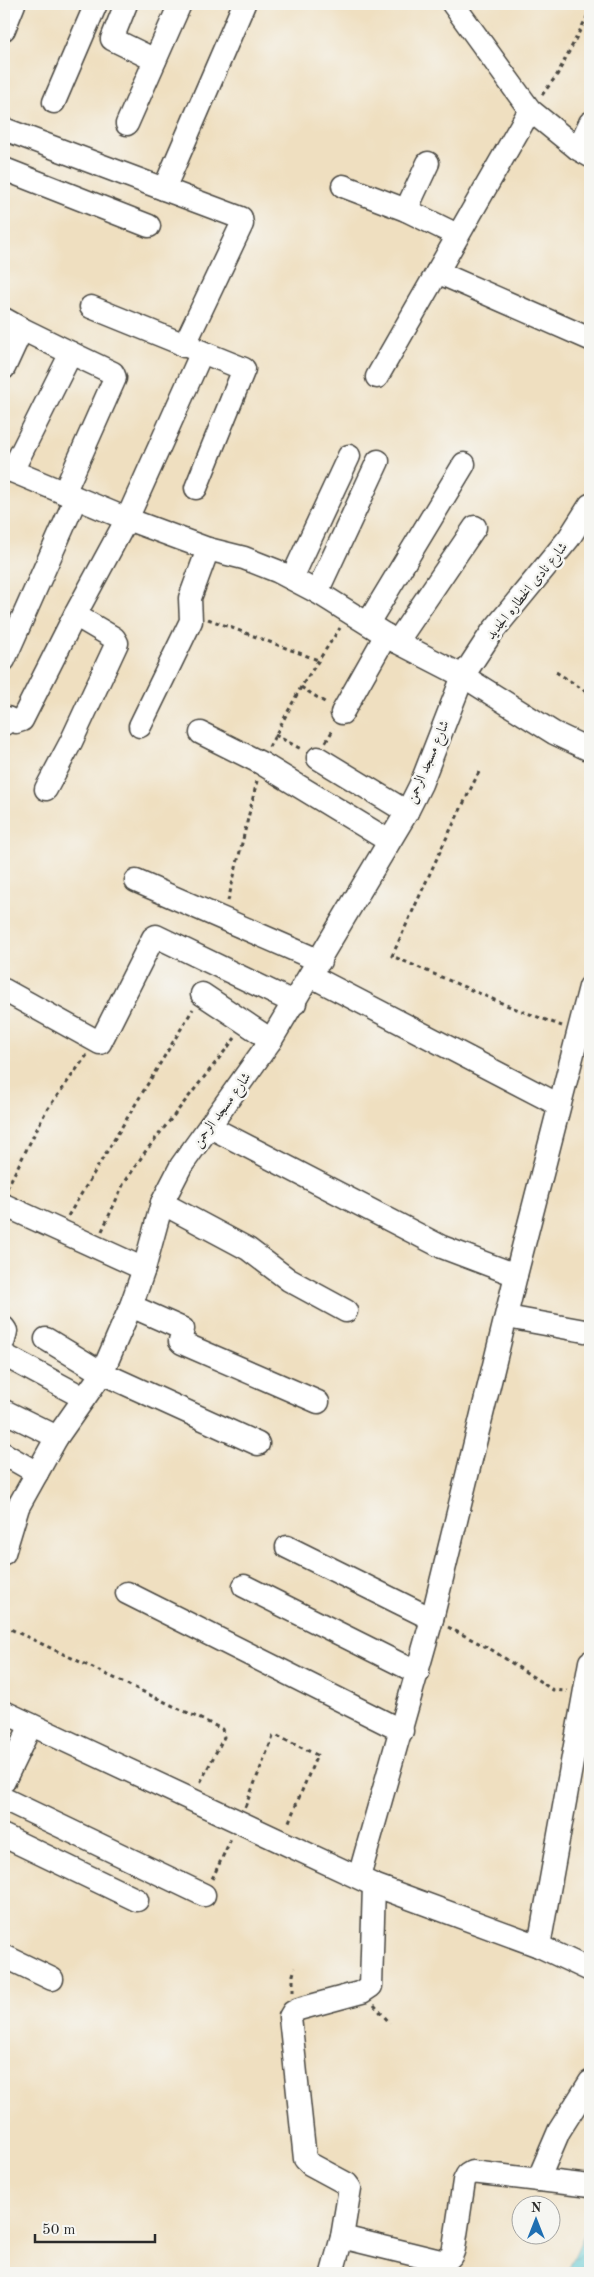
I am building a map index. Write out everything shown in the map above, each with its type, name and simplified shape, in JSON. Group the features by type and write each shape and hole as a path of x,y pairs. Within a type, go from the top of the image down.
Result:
{"street":[{"path":"54,102 96,4"},
{"path":"126,4 113,35 113,40 155,60"},
{"path":"127,124 180,4"},
{"path":"164,189 244,4"},
{"path":"453,4 530,110 584,152 590,123"},
{"path":"377,377 530,110"},
{"path":"4,128 239,216 242,221 127,519 75,615 22,720 16,722 5,719"},
{"path":"406,210 428,163"},
{"path":"4,169 148,226"},
{"path":"343,186 406,210 457,235"},
{"path":"437,272 590,339"},
{"path":"91,307 243,368 244,373 196,488"},
{"path":"4,368 13,324 113,373 115,378 4,660"},
{"path":"71,353 8,469 127,519 208,549 251,560 292,578 392,638 463,676 554,732 590,750"},
{"path":"292,578 349,456"},
{"path":"317,592 378,461"},
{"path":"359,618 464,464"},
{"name":"شارع نادى الخطاره الجديد","path":"463,676 492,632 569,538 590,505"},
{"path":"342,713 392,638 475,527"},
{"path":"140,726 189,626 192,613 190,598 208,549"},
{"path":"46,789 71,742 116,643 114,638 75,615"},
{"name":"شارع مسجد الرحمن","path":"4,1553 11,1503 37,1473 57,1437 102,1373 131,1306 144,1269 162,1203 181,1166 271,1040 407,812 421,784 463,676"},
{"path":"201,733 261,763 389,841"},
{"path":"318,758 407,812"},
{"path":"136,881 224,918 559,1105"},
{"path":"4,990 96,1042 101,1042 154,936 294,1003"},
{"path":"332,2273 342,2237 350,2192 349,2186 310,2164 304,2154 290,2017 293,2012 299,2009 362,1992 371,1986 367,1881 402,1731 432,1620 516,1276 590,987"},
{"path":"202,994 271,1040"},
{"path":"210,1126 428,1240 516,1276"},
{"path":"162,1203 248,1249 289,1280 346,1311"},
{"path":"4,1205 144,1269"},
{"path":"131,1306 182,1328 181,1342 318,1402"},
{"path":"507,1317 590,1332"},
{"path":"4,1328 6,1331 4,1340"},
{"path":"46,1339 102,1373 258,1444"},
{"path":"4,1355 84,1398"},
{"path":"4,1411 57,1437"},
{"path":"4,1454 37,1473"},
{"path":"287,1547 432,1620"},
{"path":"244,1586 418,1673"},
{"path":"127,1593 402,1731"},
{"path":"540,1946 590,1662"},
{"path":"4,1712 367,1881 540,1946 590,1970"},
{"path":"4,1781 31,1725"},
{"path":"4,1799 204,1895"},
{"path":"4,1836 137,1900"},
{"path":"4,1956 52,1979"},
{"path":"538,2180 559,2131 590,2082"},
{"path":"342,2237 440,2261 447,2260 452,2255 454,2248 464,2181 472,2172 590,2186"}],"path":[{"path":"530,110 556,75 590,11"},
{"path":"192,613 318,660"},
{"path":"301,687 342,713 318,758 275,735 301,687 318,660 359,618"},
{"path":"556,672 590,694"},
{"path":"224,918 261,763"},
{"path":"479,772 392,956 511,1007 579,1032"},
{"path":"60,1230 202,994"},
{"path":"95,1246 123,1185 145,1152 247,1024"},
{"path":"4,1194 46,1110 96,1042"},
{"path":"432,1620 492,1650 553,1690 585,1691"},
{"path":"4,1626 222,1729 224,1736 192,1800"},
{"path":"204,1895 240,1822 273,1737 278,1736 316,1753 317,1756 282,1841"}],"water":[{"path":"590,2221 590,2273 567,2273"}]}
